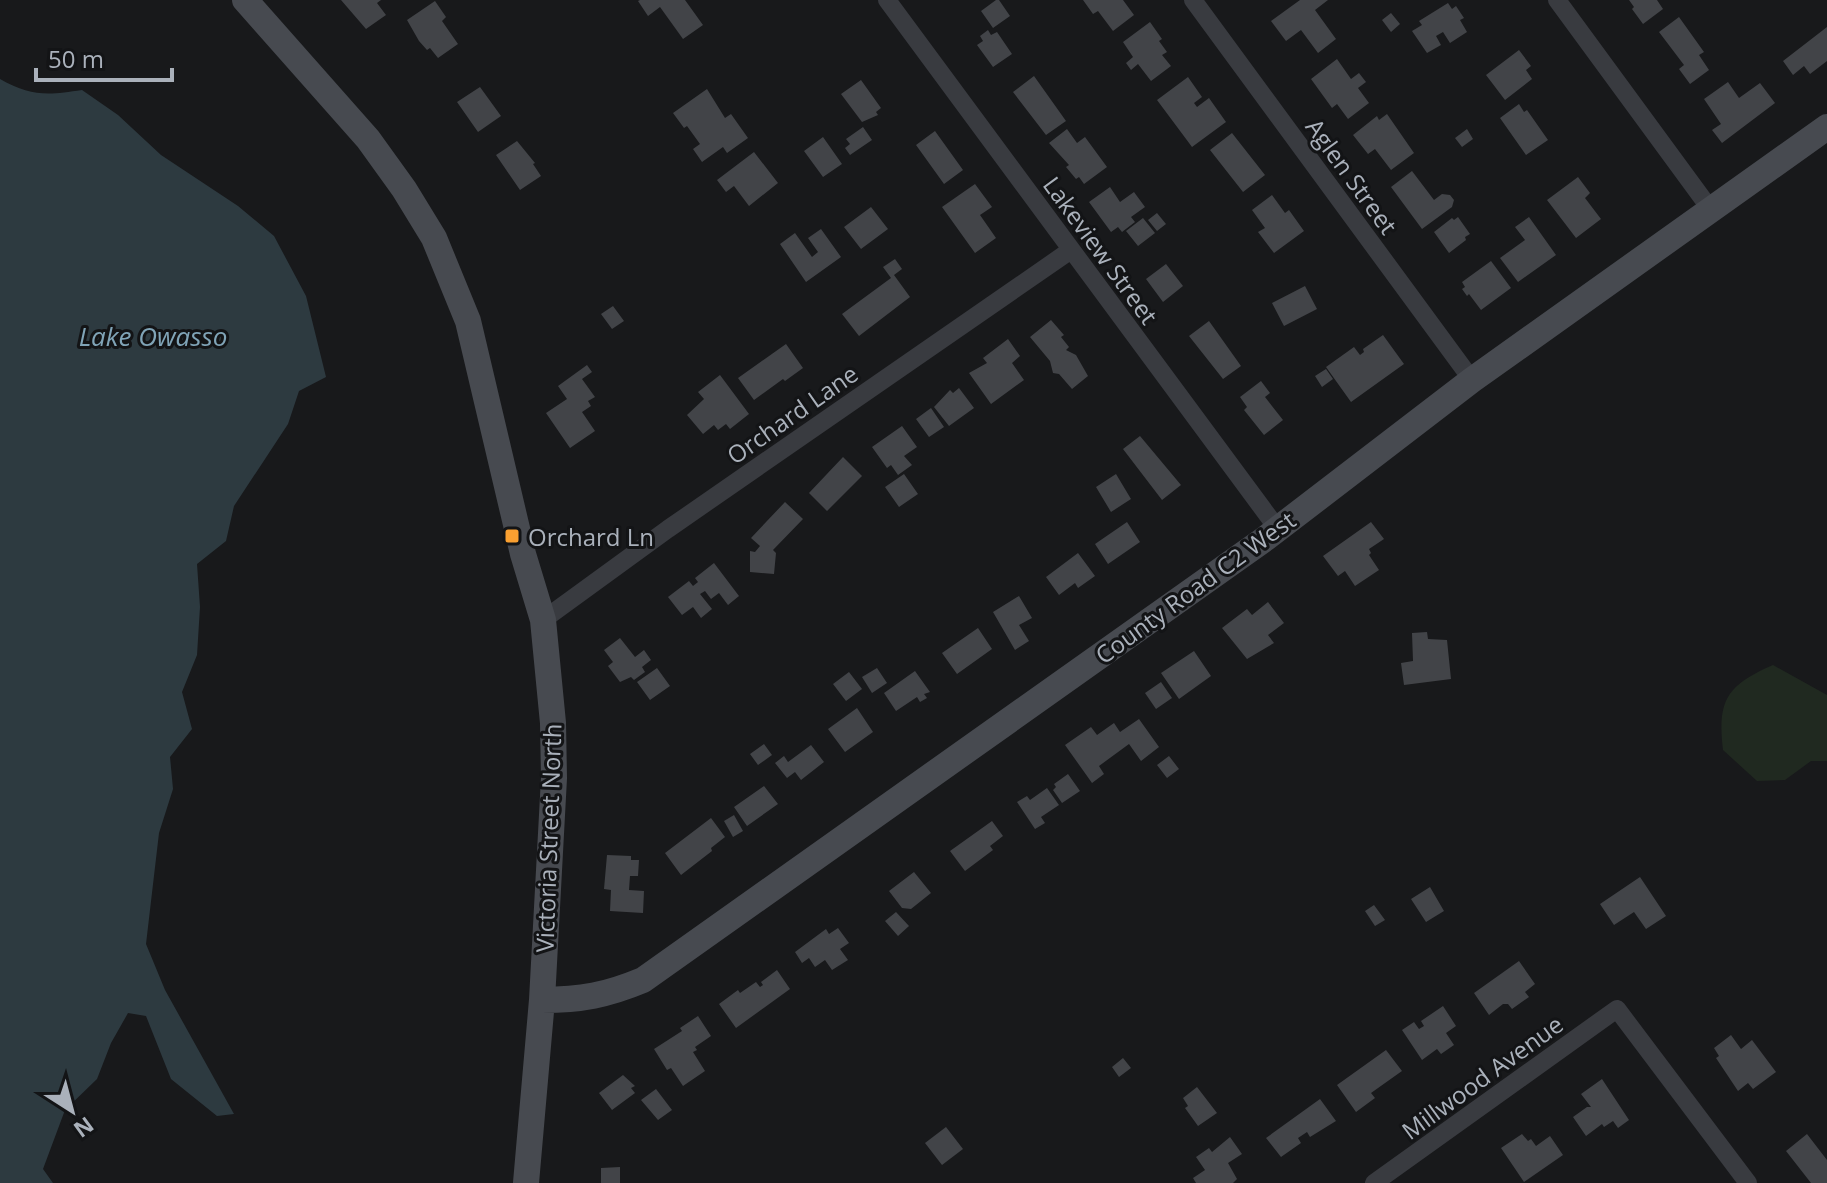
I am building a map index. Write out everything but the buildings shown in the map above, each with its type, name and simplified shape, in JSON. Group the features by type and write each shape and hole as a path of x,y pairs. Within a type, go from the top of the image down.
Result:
{"street":[{"name":"Victoria Street North","path":"245,0 368,139 434,238 468,321 523,554 543,620 553,723 554,778 542,1000 526,1183"},
{"name":"Lakeview Street","path":"887,0 1277,528"},
{"name":"Aglen Street","path":"1193,0 1472,380"},
{"path":"1557,0 1711,210"},
{"name":"County Road C2 West","path":"542,1000 579,1000 643,980 1277,528 1472,380 1827,127"},
{"name":"Orchard Lane","path":"543,620 668,529 1071,250"},
{"name":"Millwood Avenue","path":"1374,1183 1617,1009 1748,1183"}],"shaded area":[{"path":"1773,665 1827,695 1827,761 1811,761 1785,780 1757,781 1723,750 1722,718 1728,696 1735,688"}],"water":[{"name":"Lake Owasso","path":"0,79 21,89 40,93 82,90 118,115 161,155 238,206 274,236 306,296 326,377 299,391 288,424 234,506 226,541 197,564 200,607 197,655 182,692 192,729 170,757 173,789 159,833 146,944 165,990 234,1114 217,1116 171,1079 146,1016 128,1013 111,1043 97,1079 65,1110 43,1169 53,1183 0,1183"}],"place":[{"name":"Orchard Ln","path":"512,536"}]}
